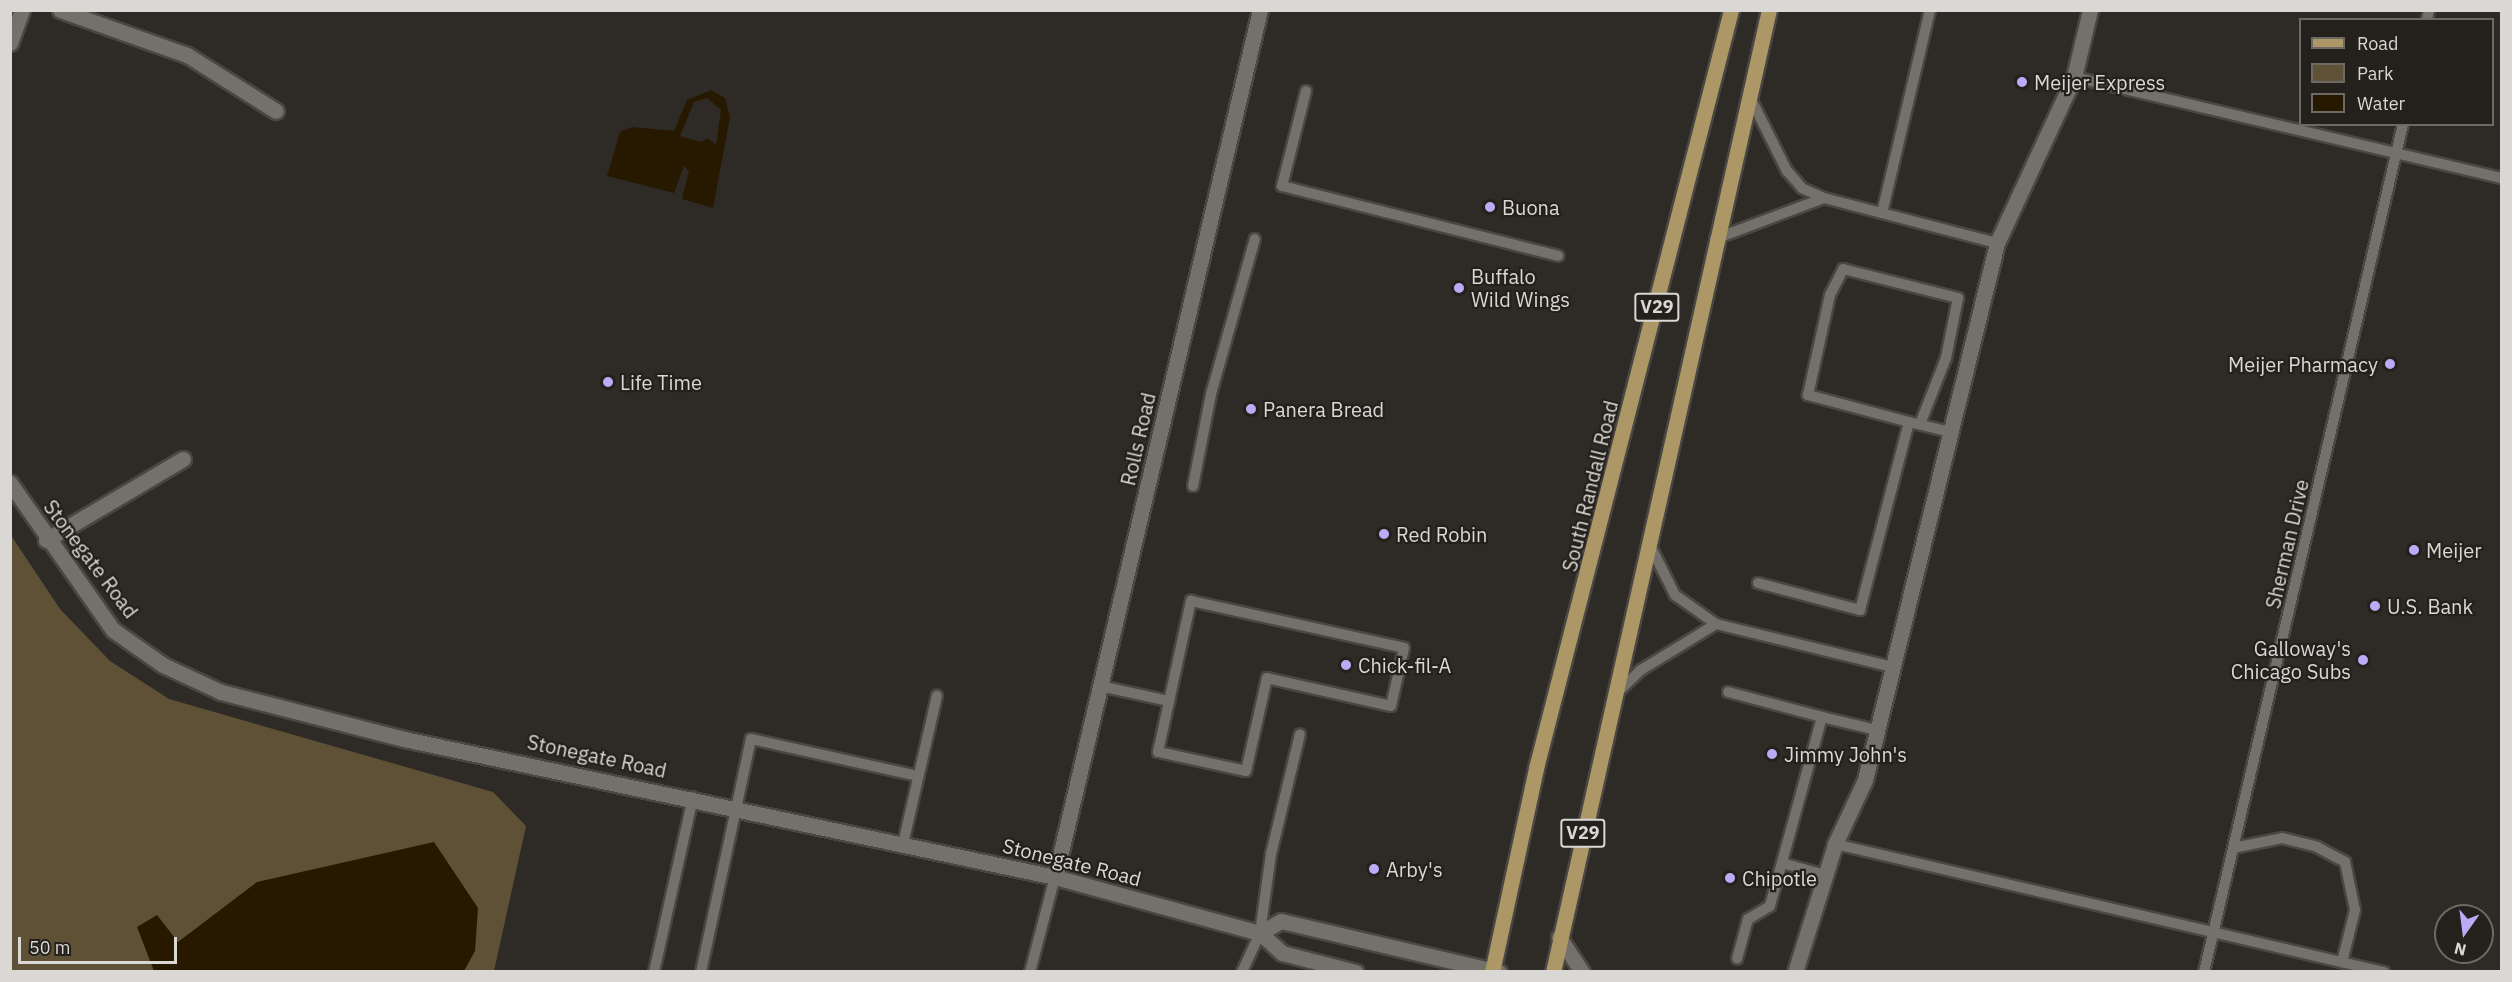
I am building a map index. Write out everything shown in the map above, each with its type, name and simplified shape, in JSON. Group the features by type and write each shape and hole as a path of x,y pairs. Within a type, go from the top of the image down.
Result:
{"main road":[{"name":"South Randall Road","path":"1495,970 1536,768 1731,10"},
{"name":"V29","path":"1553,972 1715,239 1769,10"}],"street":[{"path":"10,43 22,10"},
{"path":"60,10 187,55 276,111"},
{"name":"Rolls Road","path":"1055,878 1260,10"},
{"path":"1795,972 1835,844 1865,780 1996,243 2074,77 2090,10"},
{"path":"46,540 183,459"},
{"name":"Stonegate Road","path":"10,483 46,540 113,630 163,665 221,692 404,739 693,797 1055,878 1260,933 1282,953 1356,972"},
{"path":"1260,933 1281,921 1495,970"},
{"path":"1559,937 1582,972"}],"lane":[{"path":"1881,213 1930,10"},
{"path":"2074,77 2502,178"},
{"path":"1306,91 1282,186 1558,256"},
{"path":"1749,94 1775,154 1802,188 1824,198 1996,243"},
{"name":"Sherman Drive","path":"2204,972 2403,126"},
{"path":"1715,239 1824,198"},
{"path":"1193,486 1211,394 1255,238"},
{"path":"1758,583 1860,610 1914,423 1946,358 1958,298 1843,269 1830,295 1808,395 1914,423 1950,432"},
{"path":"1649,543 1675,595 1716,624 1893,667"},
{"path":"1191,601 1404,648 1391,706 1267,678 1246,771 1158,752 1169,701 1191,601"},
{"path":"1616,694 1641,670 1716,624"},
{"path":"1100,686 1169,701"},
{"path":"1728,692 1877,730"},
{"path":"903,844 937,696"},
{"path":"1737,959 1748,919 1770,906 1822,717"},
{"path":"1242,972 1260,933 1271,854 1300,734"},
{"path":"701,972 751,739 918,776"},
{"path":"654,972 693,797"},
{"path":"2234,848 2282,838 2317,847 2344,862 2355,910 2342,962"},
{"path":"1835,844 2384,972"},
{"path":"1782,863 1825,875"},
{"path":"1030,972 1055,878"}],"green space":[{"path":"10,534 60,609 110,661 169,699 493,792 526,826 494,971 11,971"}],"water":[{"path":"711,90 725,98 730,117 713,208 682,199 689,171 684,166 674,193 607,176 620,132 632,127 674,131 687,100","holes":["707,98 721,110 716,145 708,138 701,142 680,136 694,102"]},
{"path":"434,842 478,908 475,951 464,971 154,971 137,927 157,915 178,942 257,882"}],"place":[{"name":"Meijer Express","path":"2022,82"},
{"name":"Buona","path":"1490,207"},
{"name":"Buffalo Wild Wings","path":"1459,288"},
{"name":"Meijer Pharmacy","path":"2390,364"},
{"name":"Life Time","path":"608,382"},
{"name":"Panera Bread","path":"1251,409"},
{"name":"Red Robin","path":"1384,534"},
{"name":"Meijer","path":"2414,550"},
{"name":"U.S. Bank","path":"2375,606"},
{"name":"Galloway's Chicago Subs","path":"2363,660"},
{"name":"Chick-fil-A","path":"1346,665"},
{"name":"Jimmy John's","path":"1772,754"},
{"name":"Arby's","path":"1374,869"},
{"name":"Chipotle","path":"1730,878"}]}
